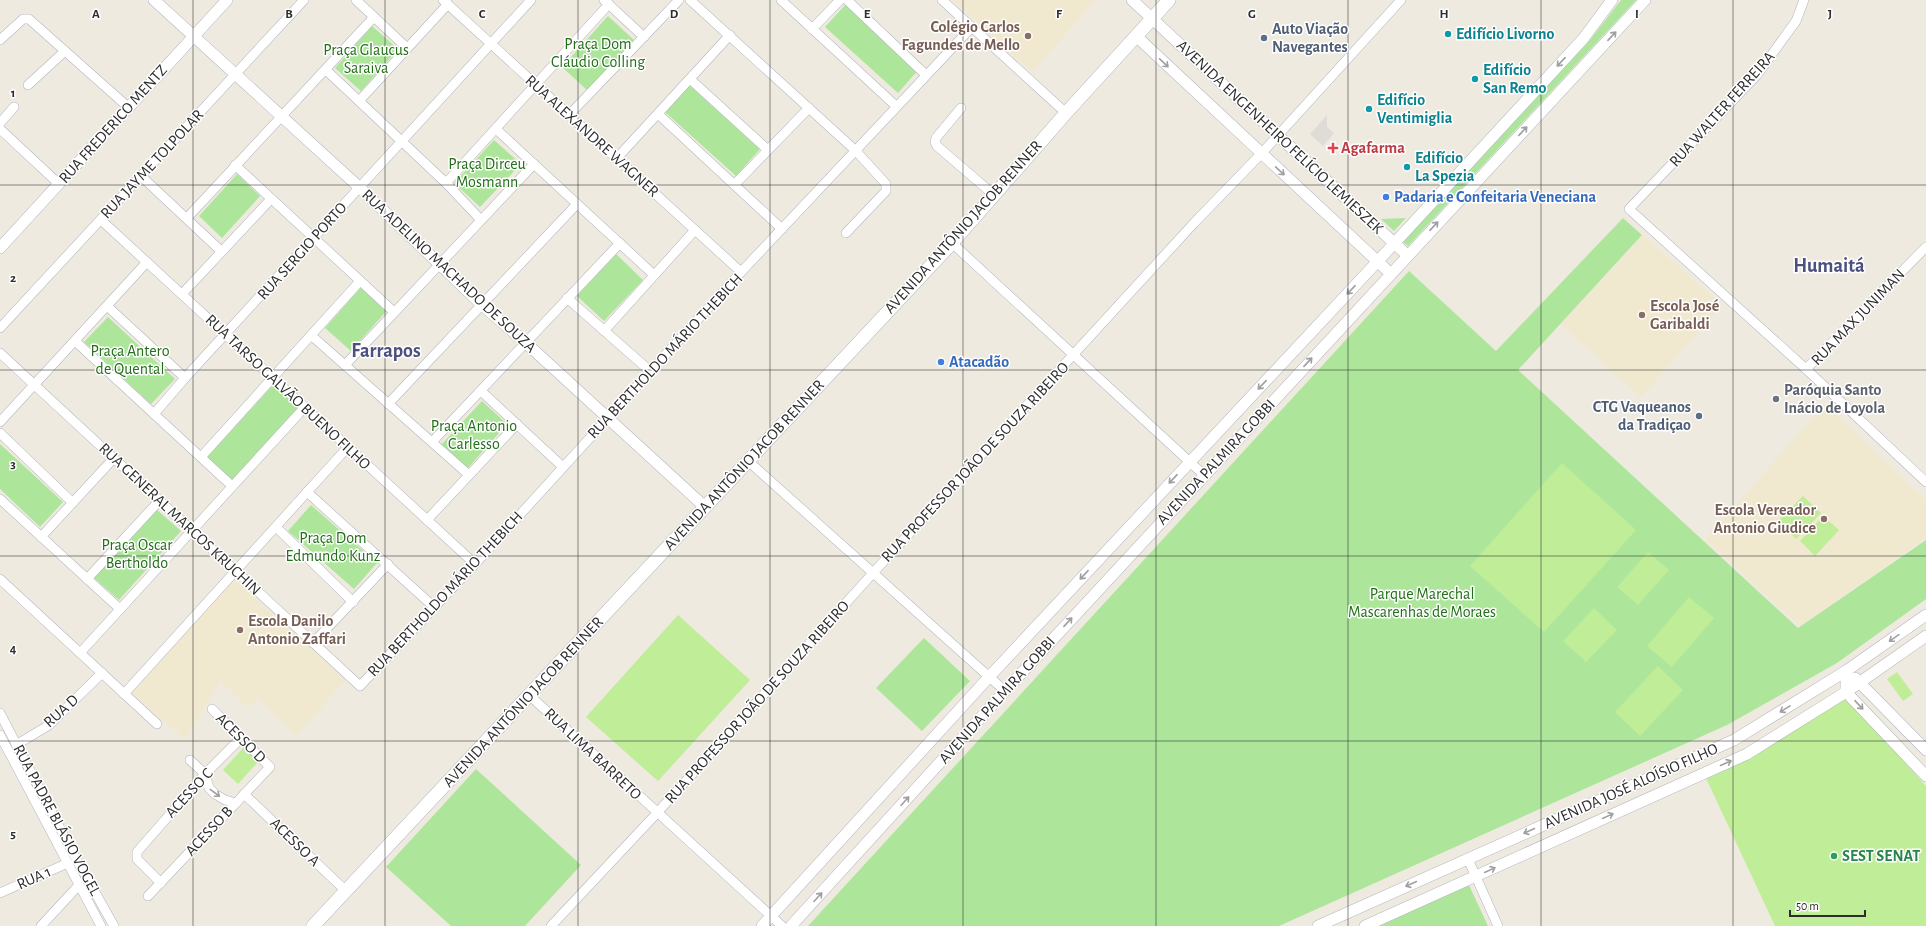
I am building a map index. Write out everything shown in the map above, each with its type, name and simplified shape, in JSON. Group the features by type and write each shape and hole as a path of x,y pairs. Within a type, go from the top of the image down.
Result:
{"main road":[{"name":"AVENIDA ANTÔNIO JACOB RENNER","path":"313,926 952,243 1066,113 1169,0"}],"street":[{"name":"RUA ADELINO MACHADO DE SOUZA","path":"154,0 440,263 482,305 526,343 705,508"},
{"name":"RUA FREDERICO MENTZ","path":"0,248 227,0"},
{"name":"RUA JAYME TOLPOLAR","path":"0,328 304,0"},
{"path":"356,0 407,48"},
{"name":"RUA SERGIO PORTO","path":"154,414 185,378 402,143 531,0"},
{"path":"569,115 679,0"},
{"path":"690,0 856,151 886,184 886,191 846,233"},
{"path":"780,0 896,106"},
{"path":"812,29 840,0"},
{"path":"847,0 926,75"},
{"path":"942,0 1066,113"},
{"name":"AVENIDA ENGENHEIRO FELÍCIO LEMIESZEK","path":"1132,0 1408,255"},
{"name":"RUA PROFESSOR JOÃO DE SOUZA RIBEIRO","path":"551,926 1194,223 1279,135 1401,0"},
{"name":"AVENIDA PALMIRA GOBBI","path":"762,926 989,677 1378,262 1583,39 1612,0"},
{"name":"AVENIDA PALMIRA GOBBI","path":"791,926 1390,273 1645,0"},
{"name":"RUA WALTER FERREIRA","path":"1804,0 1796,21 1757,75 1629,209 1806,369"},
{"path":"359,101 407,48 445,2"},
{"name":"RUA ALEXANDRE WAGNER","path":"445,2 741,272"},
{"path":"446,183 536,85 607,2 644,37"},
{"path":"187,218 374,17"},
{"path":"0,40 23,19 29,19 128,107"},
{"name":"RUA BERTHOLDO MÁRIO THEBICH","path":"360,686 474,564 741,272 972,27"},
{"path":"617,158 730,36"},
{"name":"AVENIDA ENGENHEIRO FELÍCIO LEMIESZEK","path":"1136,36 1390,273"},
{"path":"28,85 65,52"},
{"path":"326,70 446,183 481,220"},
{"path":"690,79 768,150"},
{"path":"0,122 14,107"},
{"path":"735,184 809,108"},
{"path":"962,108 936,138 935,142 937,146 994,195"},
{"path":"658,114 782,229"},
{"path":"0,129 58,183"},
{"path":"496,129 654,275"},
{"path":"345,365 534,164"},
{"path":"235,165 394,312"},
{"path":"141,176 221,251"},
{"path":"182,294 271,199"},
{"path":"388,404 577,204"},
{"name":"RUA TARSO GALVÃO BUENO FILHO","path":"101,220 474,564"},
{"path":"604,331 695,230"},
{"path":"432,442 620,243"},
{"path":"952,243 1204,475"},
{"name":"RUA MAX JUNIMAN","path":"1806,369 1926,247"},
{"path":"0,422 147,262"},
{"path":"201,457 312,336 360,281"},
{"path":"567,298 650,371"},
{"path":"106,306 185,378"},
{"path":"312,336 469,475"},
{"path":"75,341 232,486"},
{"name":"RUA GENERAL MARCOS KRUCHIN","path":"0,353 360,686"},
{"path":"1806,369 1926,482"},
{"path":"481,391 563,467"},
{"path":"80,653 305,407"},
{"path":"427,520 517,424"},
{"path":"0,434 73,503"},
{"path":"124,694 347,448"},
{"path":"41,537 114,458"},
{"path":"748,461 1005,691"},
{"path":"307,492 434,607"},
{"path":"0,499 120,609"},
{"path":"86,579 160,501"},
{"path":"276,527 353,602"},
{"path":"313,643 388,564"},
{"path":"0,579 157,724"},
{"name":"AVENIDA JOSÉ ALOÍSIO FILHO","path":"1318,926 1734,740 1846,672 1926,615"},
{"name":"AVENIDA JOSÉ ALOÍSIO FILHO","path":"1365,926 1747,754 1846,692 1926,636"},
{"path":"1846,672 1860,682 1926,750"},
{"path":"1846,672 1846,692 1926,776"},
{"name":"RUA D","path":"16,745 49,725 102,673"},
{"name":"RUA LIMA BARRETO","path":"529,695 782,926"},
{"name":"ACESSO D","path":"212,709 270,767"},
{"name":"RUA PADRE BLÁSIO VOGEL","path":"1,718 75,857 114,926"},
{"name":"RUA PADRE BLÁSIO VOGEL","path":"0,735 101,926"},
{"name":"ACESSO C","path":"161,883 137,859 136,854 138,849 205,774 241,738"},
{"path":"190,760 205,774 209,788 215,794 225,800 236,803"},
{"name":"ACESSO B","path":"148,896 270,767"},
{"name":"ACESSO A","path":"244,794 346,891"},
{"path":"1468,859 1498,926"},
{"name":"RUA 1","path":"0,892 68,863"},
{"path":"41,926 79,885"}],"shaded area":[{"name":"Colégio Carlos Fagundes de Mello","path":"953,0 1096,0 1032,72"},
{"path":"1327,115 1327,127 1334,133 1323,146 1310,134"},
{"name":"Escola José Garibaldi","path":"1643,235 1722,306 1641,397 1561,325"},
{"name":"Escola Vereador Antonio Giudice","path":"1825,404 1926,500 1926,538 1800,626 1705,539"},
{"name":"Escola Danilo Antonio Zaffari","path":"235,580 346,680 296,736 258,699 248,708 221,681 185,740 131,692"}],"green space":[{"path":"1621,0 1636,0 1408,246 1403,242 1590,40"},
{"path":"847,3 920,68 898,93 825,27"},
{"name":"Praça Dom Cláudio Colling","path":"608,16 634,40 588,91 562,67"},
{"name":"Praça Glaucus Saraiva","path":"372,26 398,49 361,91 335,68"},
{"path":"689,85 760,149 736,176 665,112"},
{"name":"Praça Dirceu Mosmann","path":"494,140 521,164 480,207 454,183"},
{"path":"237,174 260,196 222,238 199,216"},
{"path":"1406,218 1394,231 1381,219"},
{"name":"Parque Marechal Mascarenhas de Moraes","path":"1623,218 1642,235 1518,370 1798,628 1926,540 1926,599 1837,663 1727,725 1279,926 808,926 1409,271 1496,351"},
{"path":"616,254 643,280 604,321 577,296"},
{"path":"364,284 390,307 351,351 325,328"},
{"name":"Praça Antero de Quental","path":"108,317 175,379 151,404 84,342"},
{"path":"275,383 300,406 232,480 207,457"},
{"name":"Praça Antonio Carlesso","path":"482,401 507,424 467,469 441,445"},
{"path":"0,444 63,502 40,527 0,489"},
{"path":"1562,463 1636,530 1544,632 1470,566"},
{"path":"1803,496 1821,513 1796,539 1778,521"},
{"name":"Praça Dom Edmundo Kunz","path":"311,505 377,563 354,589 288,531"},
{"name":"Praça Oscar Bertholdo","path":"156,509 181,531 119,600 94,578"},
{"path":"1823,516 1839,530 1815,556 1800,541"},
{"path":"1648,552 1669,570 1638,605 1617,587"},
{"path":"1689,597 1714,618 1672,667 1647,646"},
{"path":"1594,608 1617,630 1586,662 1563,641"},
{"path":"678,615 750,680 658,781 586,717"},
{"path":"924,638 970,681 922,731 876,688"},
{"path":"1658,666 1683,690 1640,736 1615,712"},
{"path":"1897,672 1913,694 1903,701 1887,679"},
{"name":"SEST SENAT","path":"1846,697 1926,786 1926,926 1775,926 1705,776"},
{"path":"245,746 260,760 238,784 223,770"},
{"path":"476,769 581,865 525,926 451,926 386,867"},
{"path":"1468,883 1488,926 1373,926"}],"place":[{"name":"Edifício Livorno","path":"1448,34"},
{"name":"Colégio Carlos Fagundes de Mello","path":"1028,36"},
{"name":"Auto Viação Navegantes","path":"1264,38"},
{"name":"Edifício San Remo","path":"1475,79"},
{"name":"Edifício Ventimiglia","path":"1369,109"},
{"name":"Agafarma","path":"1333,148"},
{"name":"Edifício La Spezia","path":"1407,167"},
{"name":"Padaria e Confeitaria Veneciana","path":"1386,197"},
{"name":"Escola José Garibaldi","path":"1642,315"},
{"name":"Atacadão","path":"941,362"},
{"name":"Paróquia Santo Inácio de Loyola","path":"1776,399"},
{"name":"CTG Vaqueanos da Tradiçao","path":"1699,416"},
{"name":"Escola Vereador Antonio Giudice","path":"1824,519"},
{"name":"Escola Danilo Antonio Zaffari","path":"240,630"},
{"name":"SEST SENAT","path":"1834,856"}],"district":[{"name":"Humaitá","path":"1829,266"},
{"name":"Farrapos","path":"386,351"}]}
